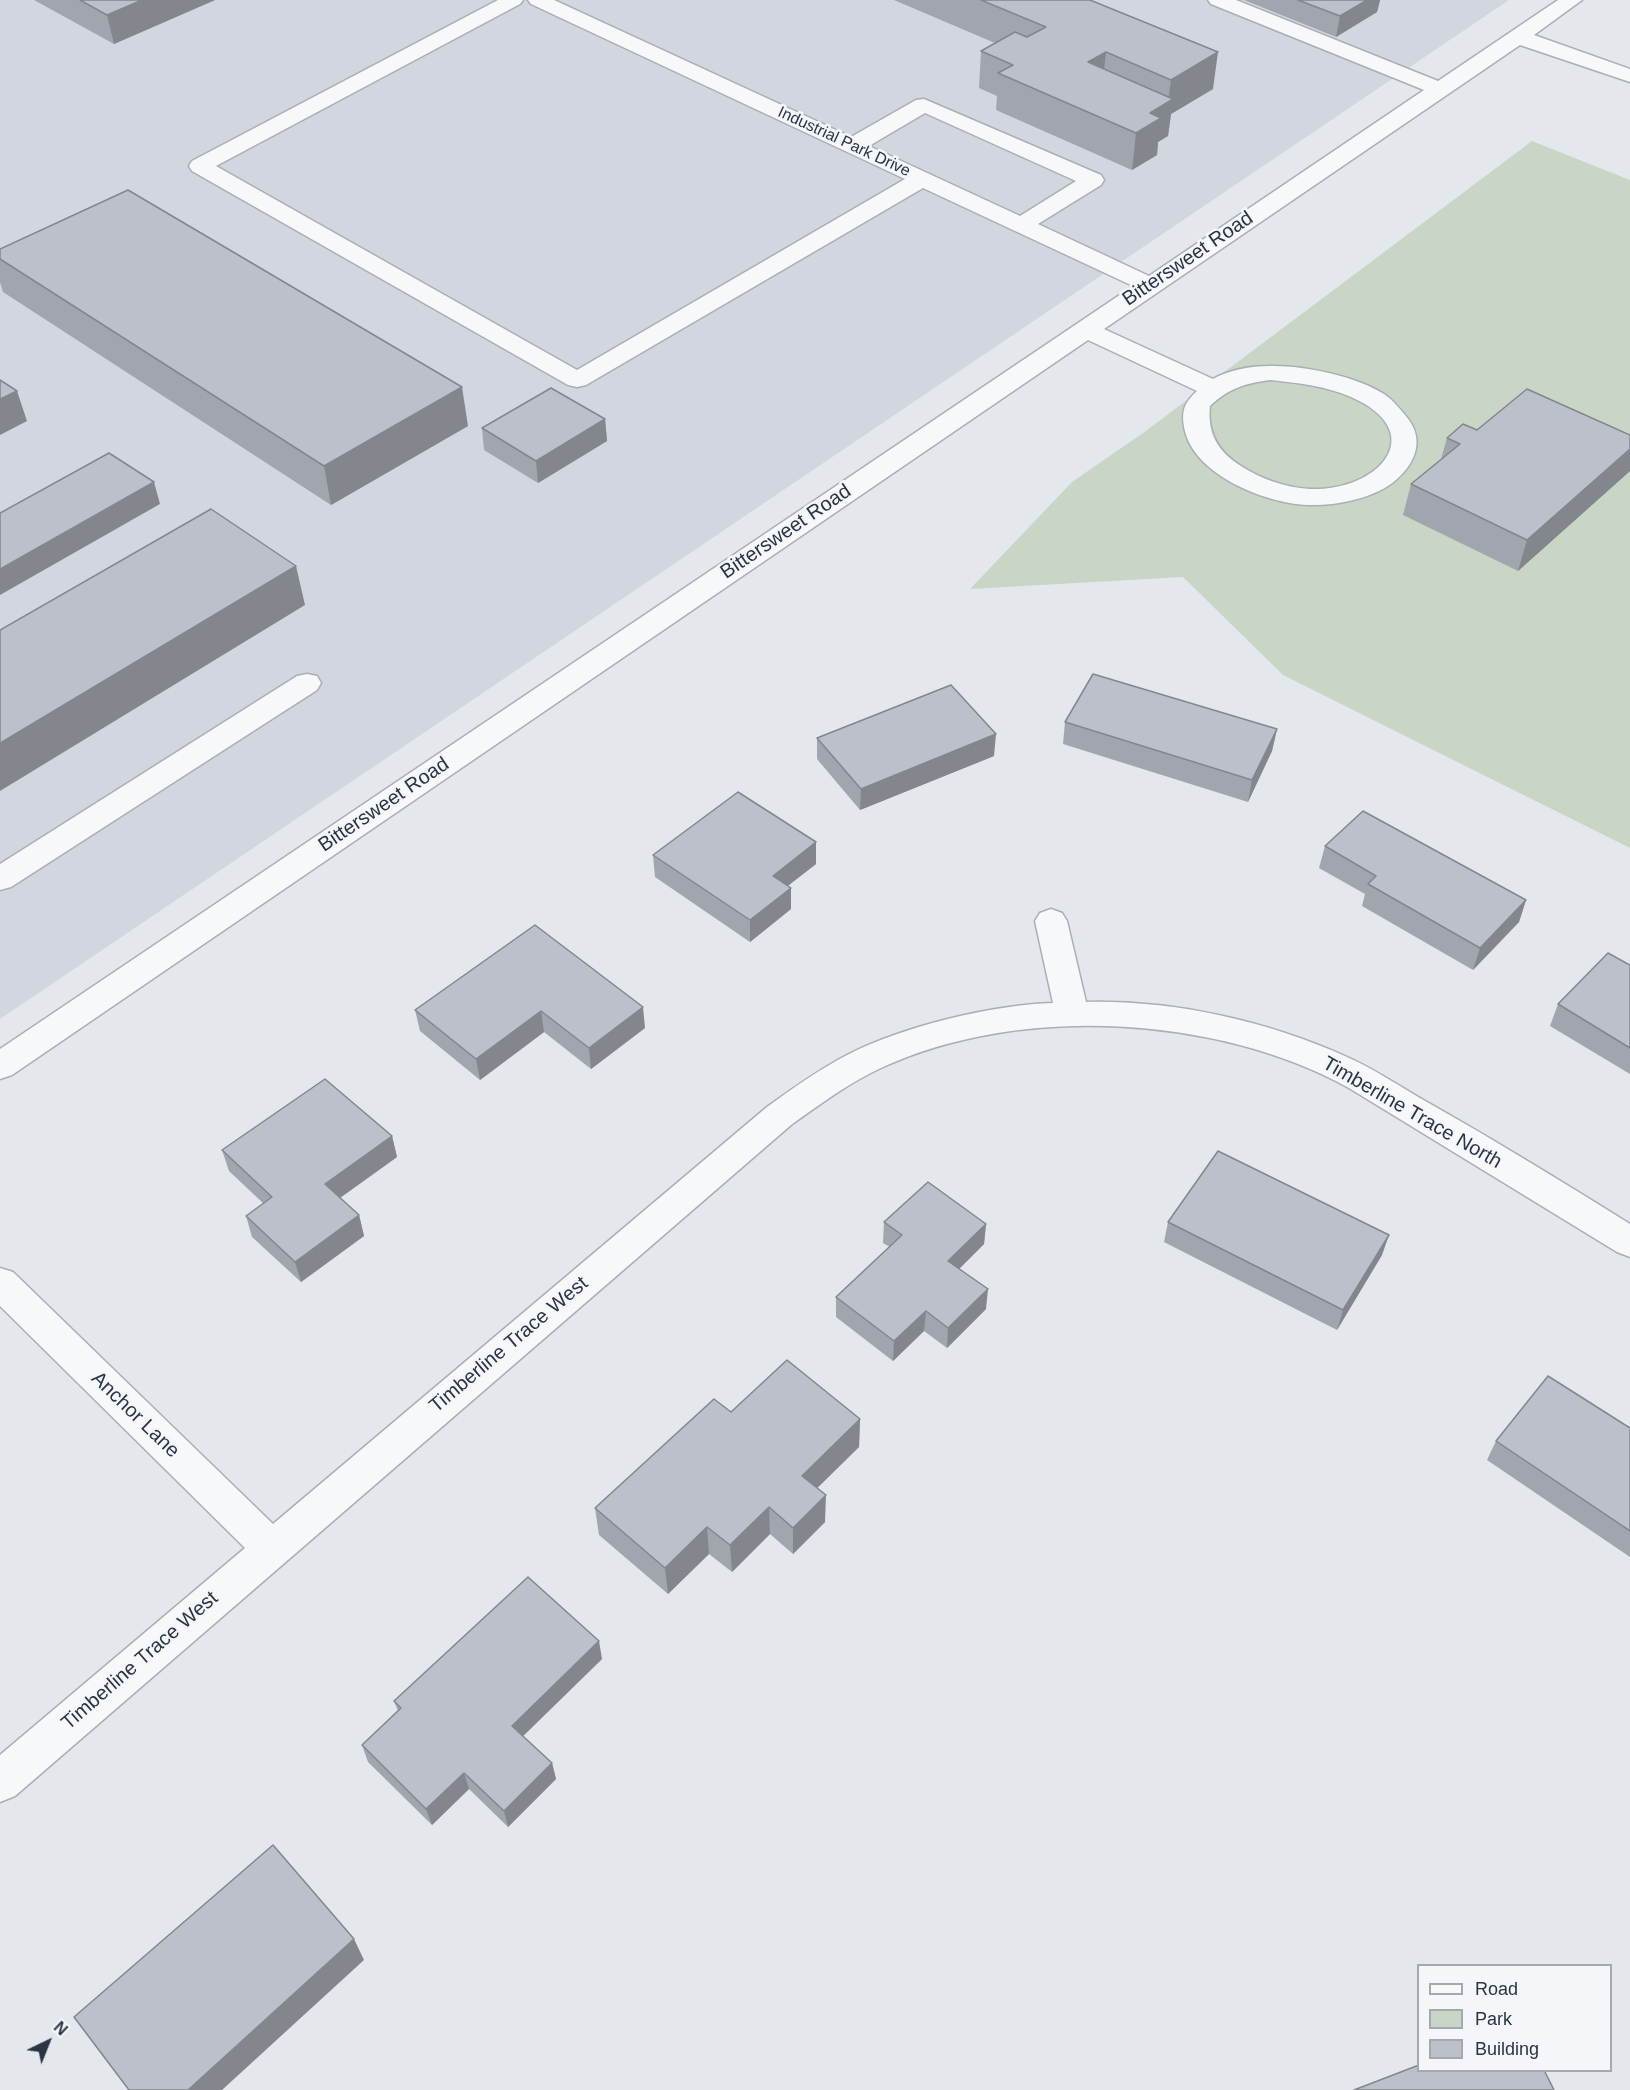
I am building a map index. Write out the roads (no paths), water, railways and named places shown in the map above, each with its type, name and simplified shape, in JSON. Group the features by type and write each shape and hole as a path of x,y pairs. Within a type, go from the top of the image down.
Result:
{"street":[{"path":"513,0 200,166 576,380 922,178"},
{"name":"Industrial Park Drive","path":"538,0 1150,285"},
{"path":"1218,0 1440,89"},
{"name":"Bittersweet Road","path":"0,1066 1572,0"},
{"path":"1518,37 1630,76"},
{"path":"852,146 924,105 1093,180 1022,224"},
{"path":"1085,329 1213,388"},
{"path":"1271,373 1306,376 1338,384 1369,396 1393,414 1404,434 1401,456 1388,475 1364,488 1332,497 1304,496 1267,488 1236,476 1217,460 1203,443 1196,423 1197,404 1213,388 1237,376 1271,373"},
{"path":"0,879 307,683"},
{"path":"1051,921 1072,1013"},
{"name":"Timberline Trace North","path":"1072,1013 1130,1014 1207,1025 1267,1039 1335,1066 1431,1120 1630,1242"},
{"name":"Timberline Trace West","path":"0,1782 779,1116 823,1084 873,1058 942,1032 1016,1017 1072,1013"},
{"name":"Anchor Lane","path":"0,1283 271,1548"}]}
